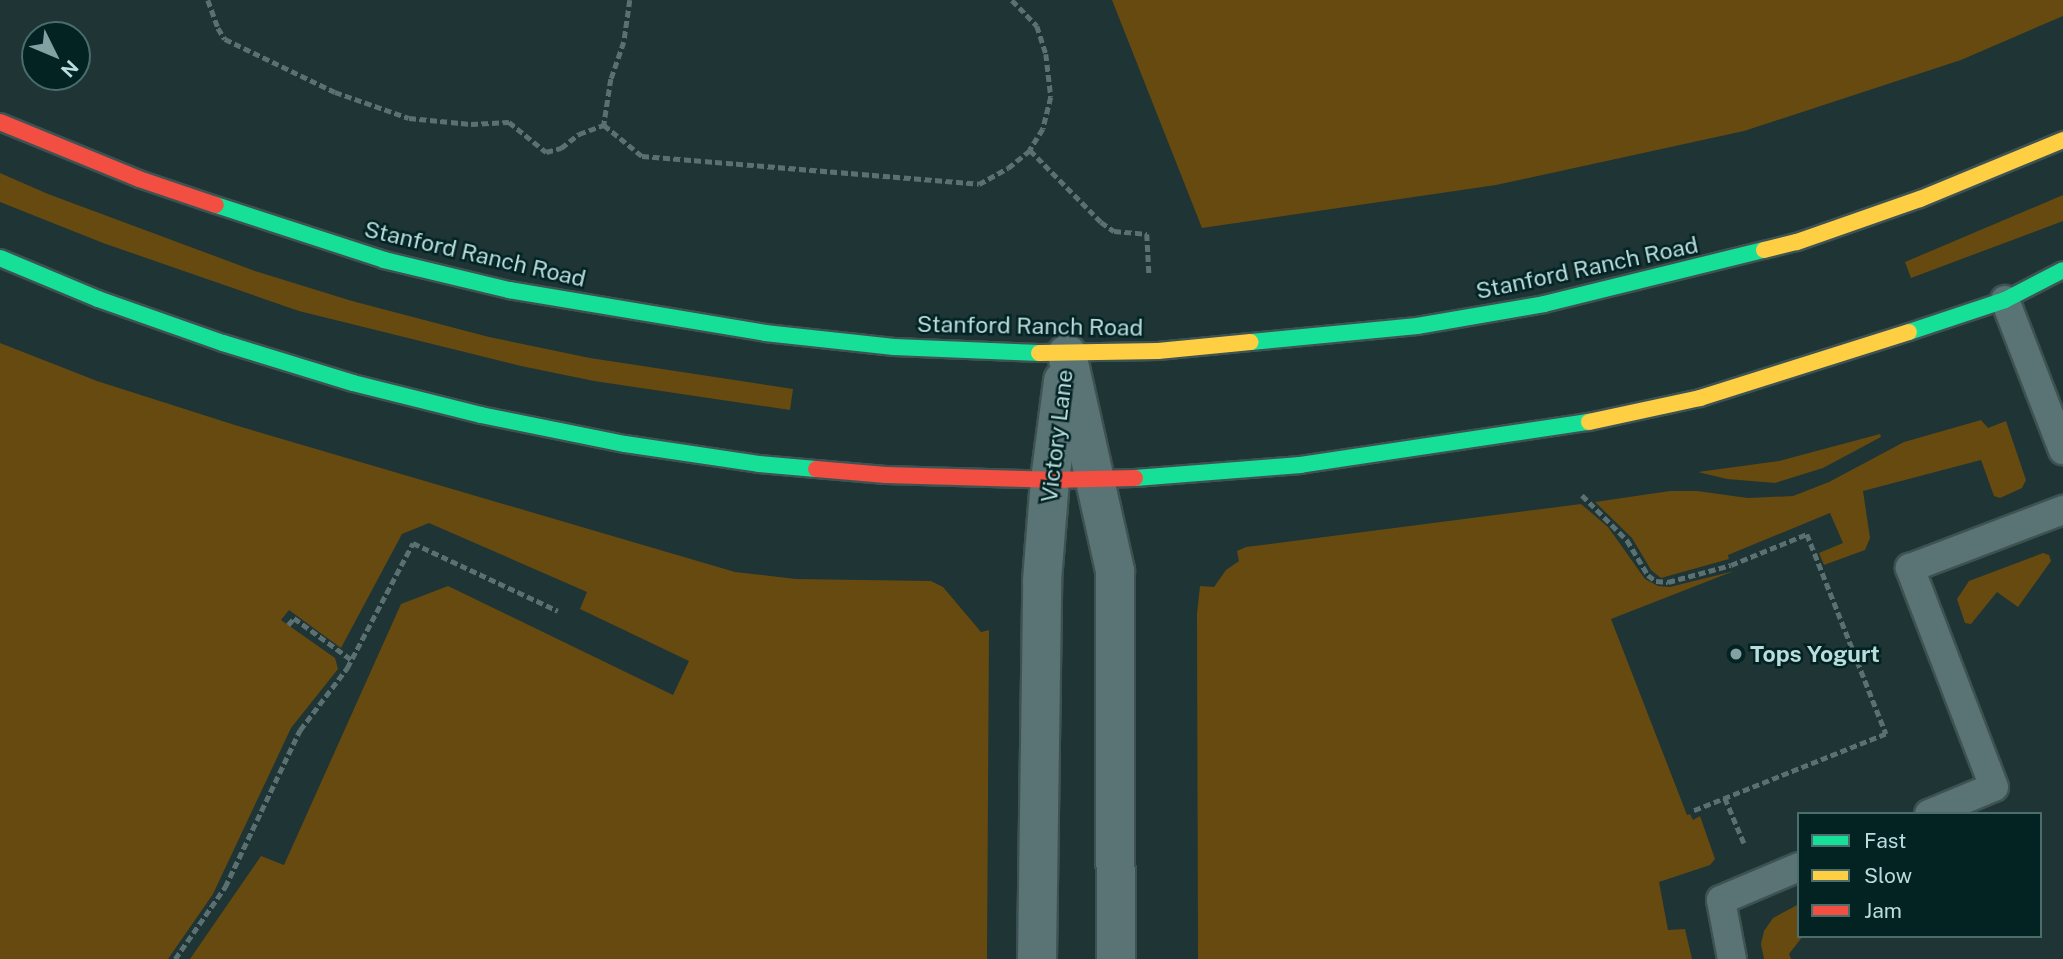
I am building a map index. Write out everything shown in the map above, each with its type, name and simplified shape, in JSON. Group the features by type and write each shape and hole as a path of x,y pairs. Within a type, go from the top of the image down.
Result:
{"main road":[{"name":"Stanford Ranch Road","path":"0,122 139,179 259,220 384,260 509,290 765,333 894,347 1067,354 1158,351 1417,326 1544,304 1797,242 1920,199 2063,140"},
{"path":"0,258 99,299 223,343 353,383 481,415 625,444 759,464 886,475 1049,480 1168,477 1300,465 1567,428 1700,398 2005,300 2063,270"}],"street":[{"name":"Victory Lane","path":"1067,354 1115,571 1116,959"},
{"name":"Victory Lane","path":"1037,959 1042,582 1049,480 1067,354"}],"lane":[{"path":"2005,300 2063,450"},
{"path":"1934,812 1994,787 1910,568 2063,510"},
{"path":"1732,959 1721,900 1797,868"}],"path":[{"path":"208,0 225,39 335,92 408,118 471,124 509,122 546,152 561,148 579,134 604,125"},
{"path":"604,125 611,79 624,43 630,0"},
{"path":"604,125 642,156 979,184 1008,168 1030,150 1043,129 1051,97 1046,54 1037,26 1012,0"},
{"path":"1030,150 1101,222 1114,230 1147,234 1149,273"},
{"path":"1582,495 1627,540 1648,575 1656,581 1668,582 1731,565 1807,534 1886,734 1693,811"},
{"path":"175,959 225,887 300,730 352,660 413,543 558,611"},
{"path":"288,625 294,618 352,660"}],"shaded area":[{"path":"1112,0 2063,0 2063,16 1961,60 1744,131 1496,185 1202,228"},
{"path":"0,173 48,194 255,271 352,301 489,337 590,358 793,389 790,410 594,381 521,366 299,311 103,243 0,202"},
{"path":"2063,195 2063,221 1911,278 1905,262"},
{"path":"0,343 97,381 238,426 735,572 796,579 931,581 943,587 981,632 989,630 987,959 190,959 261,856 284,865 401,604 448,586 673,695 689,661 580,609 587,592 429,523 402,534 341,648 289,610 281,620 335,658 338,669 291,728 213,894 168,959 0,959"},
{"path":"1981,420 1988,428 2006,421 2026,480 2022,488 2000,498 1994,496 1981,460 1863,491 1870,538 1865,550 1824,565 1819,553 1843,543 1830,513 1728,555 1729,559 1661,578 1651,570 1632,538 1595,502 1670,491 1697,491 1748,498 1793,496 1829,482 1904,442"},
{"path":"1880,434 1881,437 1823,468 1775,483 1727,479 1698,472 1779,461"},
{"path":"1581,504 1608,527 1645,579 1658,586 1670,587 1734,571 1611,619 1687,815 1690,814 1693,820 1700,816 1715,859 1710,865 1659,882 1668,930 1685,929 1692,959 1198,959 1197,614 1200,586 1214,587 1226,570 1239,561 1237,551 1246,547"},
{"path":"2043,553 2049,555 2051,561 2018,607 1997,592 1971,624 1965,623 1957,599 1969,581"},
{"path":"1797,905 1797,938 1801,938 1789,954 1791,959 1764,959 1761,944 1764,931 1773,918"}],"traffic: fast":[{"path":"216,205 384,260 509,290 765,333 894,347 1039,353"},
{"path":"1251,342 1417,326 1544,304 1764,250"},
{"path":"0,258 98,299 223,343 353,383 481,415 625,444 759,464 816,469"},
{"path":"1909,332 2005,300 2063,270"},
{"path":"1135,478 1300,465 1589,422"}],"traffic: slow":[{"path":"1764,250 1797,242 1920,199 2063,140"},
{"path":"1589,422 1700,398 1909,332"},
{"path":"1039,353 1158,351 1251,342"}],"traffic: jam":[{"path":"0,122 139,179 216,205"},
{"path":"816,469 886,475 1050,480 1135,478"}],"place":[{"name":"Tops Yogurt","path":"1736,654"}]}
